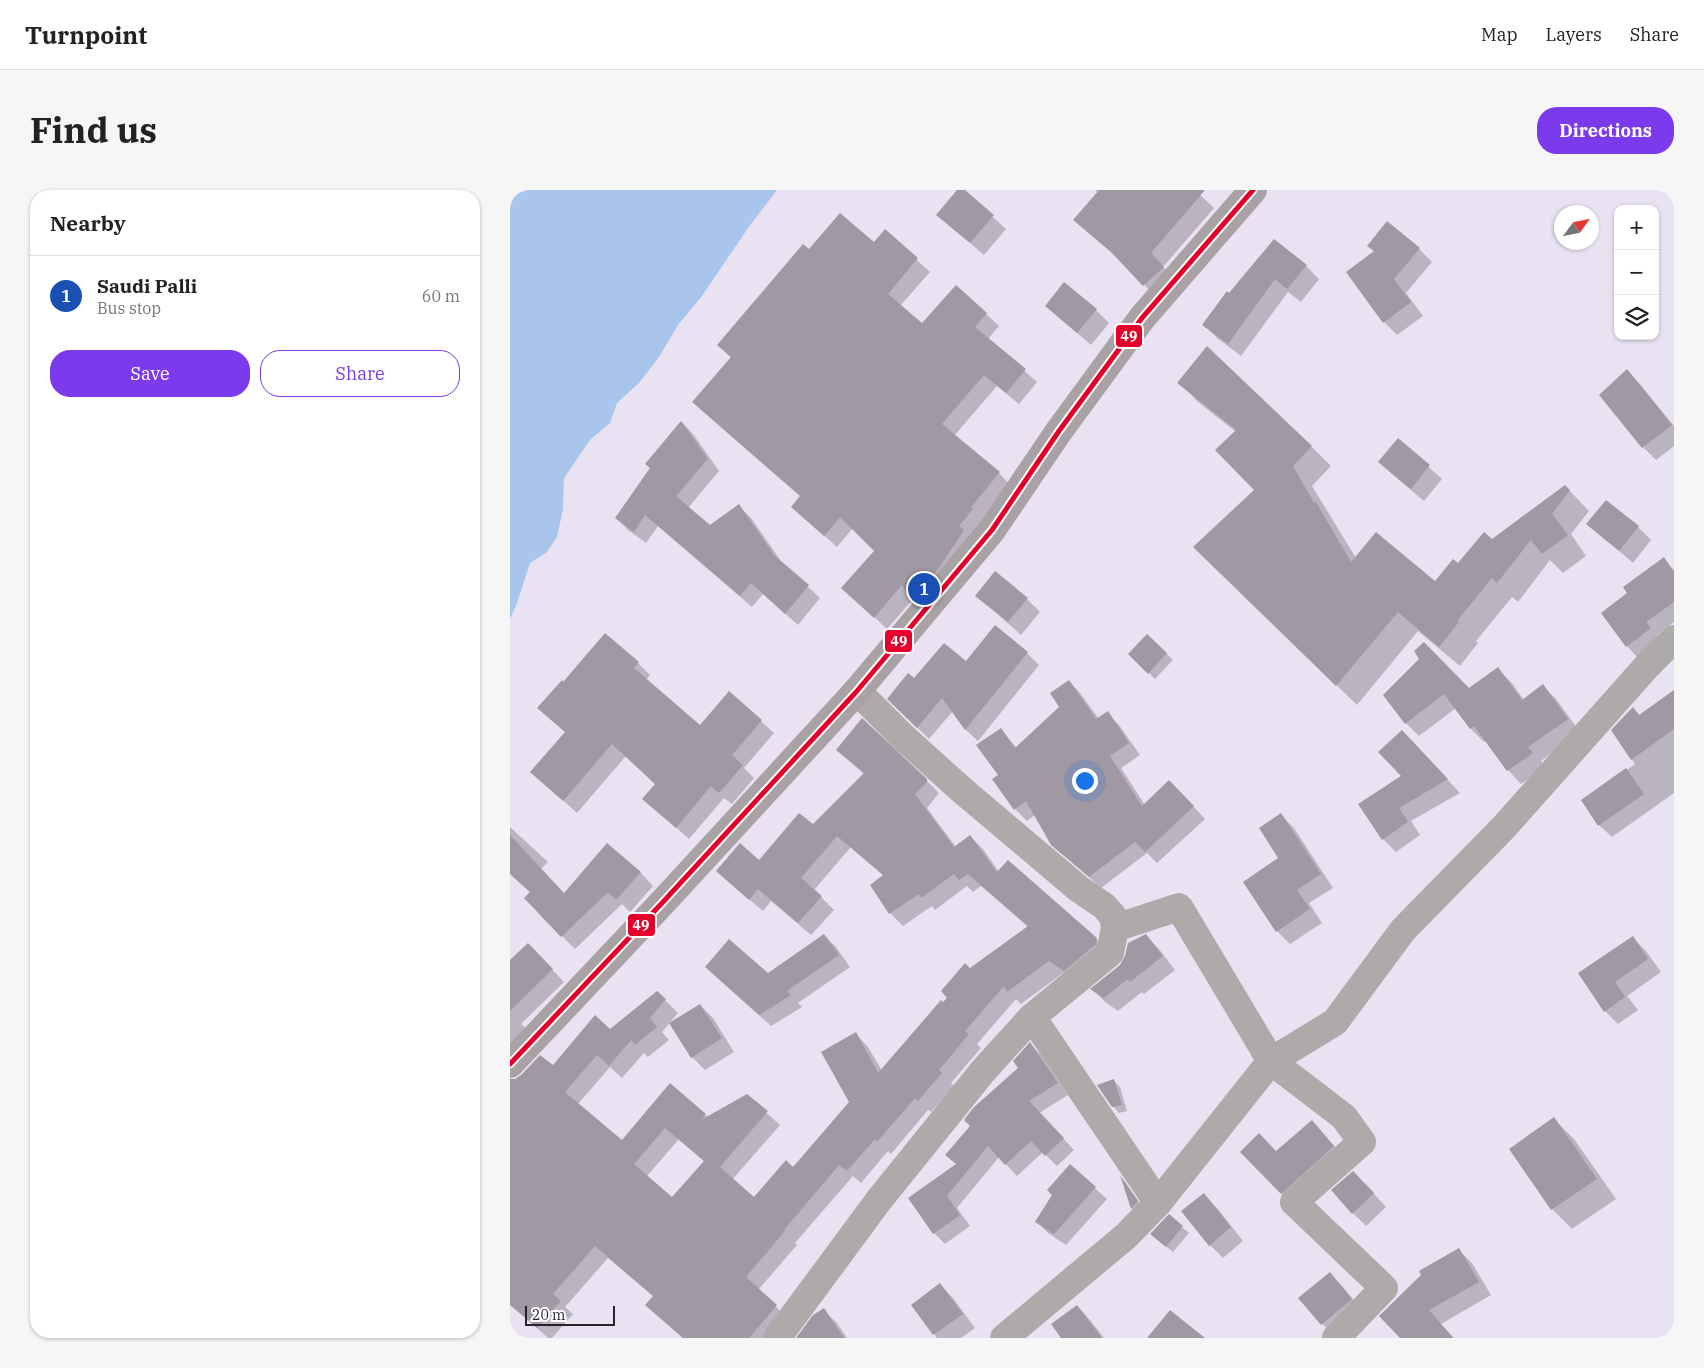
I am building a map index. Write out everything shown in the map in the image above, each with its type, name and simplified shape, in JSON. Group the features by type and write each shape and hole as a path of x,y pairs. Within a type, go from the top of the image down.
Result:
{"main road":[{"path":"510,1064 663,902 857,691 992,530 1059,431 1142,318 1253,190"}],"street":[{"path":"1004,1338 1126,1236 1158,1203 1271,1061 1335,1022 1403,930 1504,827 1647,666 1674,639"},
{"path":"777,1338 879,1200 983,1071 1032,1017 1110,953 1115,928 1113,916 1104,906 1080,889 963,791 902,736 857,691"},
{"path":"1115,928 1179,908 1271,1061 1344,1118 1362,1142 1294,1202 1384,1288 1336,1338"},
{"path":"1032,1017 1158,1203"}],"water":[{"path":"510,190 777,190 748,228 702,296 678,325 659,357 639,383 617,403 610,423 590,440 564,478 563,509 557,537 546,553 530,563 510,619"}],"building":[{"path":"957,190 965,190 994,215 970,243 936,215"},
{"path":"1099,190 1205,190 1151,253 1164,267 1143,286 1111,252 1073,220"},
{"path":"840,213 874,242 885,229 918,258 888,294 922,323 956,285 987,313 975,327 1026,369 1006,393 984,375 942,424 1000,472 971,507 973,509 959,526 964,530 926,584 909,596 902,585 874,618 841,588 874,551 840,517 824,536 791,507 800,496 692,402 731,357 717,345 803,244 809,249"},
{"path":"1387,221 1420,248 1394,279 1411,302 1383,323 1346,272 1374,251 1367,246"},
{"path":"1274,239 1307,265 1287,289 1275,279 1228,344 1202,325 1227,291 1229,293"},
{"path":"1064,282 1097,309 1077,333 1045,306"},
{"path":"1207,346 1312,446 1293,466 1351,562 1376,532 1435,581 1453,559 1458,563 1484,532 1492,539 1565,485 1570,490 1552,514 1568,535 1542,554 1531,540 1497,583 1492,578 1457,621 1459,622 1439,647 1398,612 1336,686 1193,547 1254,490 1215,450 1236,430 1177,383"},
{"path":"1627,369 1672,425 1642,448 1599,395"},
{"path":"681,421 708,459 676,496 710,525 739,504 774,555 809,585 785,614 751,583 740,596 645,515 634,532 615,518 650,468 645,464"},
{"path":"1398,438 1430,465 1411,489 1378,462"},
{"path":"1606,500 1639,526 1619,551 1586,524"},
{"path":"1664,557 1674,572 1674,602 1646,622 1651,628 1626,647 1601,613 1627,593 1623,587"},
{"path":"995,571 1028,598 1008,622 975,596"},
{"path":"995,625 1028,652 965,730 942,698 917,728 887,699 908,673 914,678 944,643 966,661"},
{"path":"605,633 639,662 634,668 700,725 729,691 762,720 732,755 743,765 719,793 711,786 676,828 642,799 655,784 612,744 563,801 530,772 565,732 537,708 562,680 563,682"},
{"path":"1147,634 1167,653 1148,674 1128,654"},
{"path":"1424,642 1469,688 1498,667 1522,700 1543,684 1568,719 1528,747 1533,753 1507,771 1474,726 1470,729 1444,694 1405,724 1383,695 1419,659 1414,651"},
{"path":"1069,680 1096,719 1108,711 1129,743 1110,756 1142,806 1169,780 1194,806 1145,852 1135,842 1089,877 1051,845 1026,801 1014,810 992,779 998,775 976,745 1001,728 1015,748 1059,707 1050,693"},
{"path":"1674,690 1674,729 1631,760 1611,730 1633,707 1639,715"},
{"path":"862,718 927,779 927,782 915,794 954,847 970,835 997,872 1008,860 1097,938 1096,944 1064,971 1049,961 1007,992 1004,986 965,1031 969,1034 939,1070 942,1073 918,1101 915,1098 877,1142 875,1139 847,1171 839,1165 746,1277 777,1305 749,1338 683,1338 645,1305 653,1296 595,1246 553,1294 561,1301 537,1328 510,1305 510,1079 515,1079 521,1075 540,1055 553,1065 595,1015 610,1029 657,991 666,999 650,1018 657,1027 635,1045 631,1040 609,1066 597,1055 565,1092 622,1140 670,1083 706,1114 701,1120 747,1094 768,1111 720,1167 754,1197 786,1160 793,1167 849,1102 821,1052 856,1032 878,1073 941,1000 943,1002 947,998 941,991 965,963 970,968 1028,926 968,874 959,880 954,874 921,898 919,894 889,914 870,885 883,875 837,836 801,878 822,896 798,923 758,889 749,900 716,871 740,843 759,860 799,813 813,824 864,773 836,750","holes":["665,1128 704,1161 672,1197 634,1164"]},
{"path":"1402,730 1448,779 1399,808 1408,822 1382,840 1358,804 1401,776 1378,752"},
{"path":"1626,768 1644,794 1598,826 1581,800"},
{"path":"1281,813 1321,874 1297,890 1310,909 1276,932 1243,882 1278,858 1259,828"},
{"path":"510,835 564,893 607,843 641,872 616,900 608,892 561,937 524,898 530,892 510,874"},
{"path":"824,934 839,955 787,991 791,995 759,1015 705,967 729,939 768,973"},
{"path":"1146,934 1163,956 1130,982 1128,979 1104,998 1090,989 1120,965 1125,956 1128,943"},
{"path":"1633,936 1648,959 1615,982 1625,997 1604,1012 1578,973"},
{"path":"528,943 553,969 510,1011 510,960"},
{"path":"700,1004 722,1038 691,1058 669,1023"},
{"path":"1030,1042 1058,1083 1029,1101 1064,1138 1045,1156 1031,1141 1005,1165 988,1146 947,1196 960,1215 933,1234 908,1198 956,1164 945,1155 970,1126 964,1120 973,1108 1018,1068 1013,1061"},
{"path":"1114,1079 1122,1105 1112,1107 1097,1085"},
{"path":"1554,1117 1597,1179 1551,1210 1509,1149"},
{"path":"1312,1120 1334,1146 1281,1194 1240,1152 1259,1133 1276,1151"},
{"path":"1070,1164 1096,1187 1054,1234 1035,1222 1052,1195 1047,1190"},
{"path":"1353,1171 1374,1193 1352,1214 1331,1190"},
{"path":"1120,1175 1138,1201 1131,1209"},
{"path":"1204,1193 1231,1227 1209,1246 1181,1211"},
{"path":"1169,1214 1183,1226 1166,1247 1150,1234"},
{"path":"1459,1248 1479,1282 1429,1310 1453,1338 1400,1338 1379,1316 1421,1275 1419,1271"},
{"path":"1330,1272 1352,1299 1321,1325 1298,1298"},
{"path":"940,1283 963,1314 933,1335 911,1305"},
{"path":"1077,1305 1102,1338 1061,1338 1051,1324"},
{"path":"824,1308 844,1338 796,1338 813,1315"},
{"path":"1170,1310 1205,1338 1147,1338"}],"transit line":[{"name":"49","path":"510,1064 663,902 857,691 992,530 1059,431 1142,318 1253,190"}],"place":[{"name":"Saudi Palli","path":"924,589"}]}
